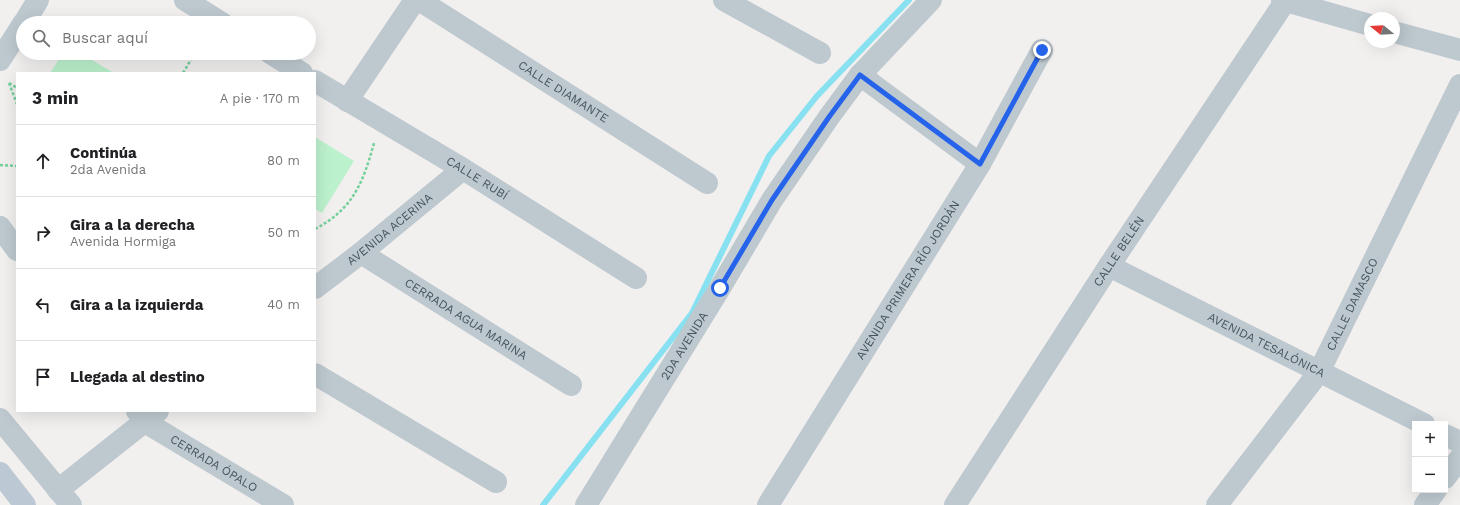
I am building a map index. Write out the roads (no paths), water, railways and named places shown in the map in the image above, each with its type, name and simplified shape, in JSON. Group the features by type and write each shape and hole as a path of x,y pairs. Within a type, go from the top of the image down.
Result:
{"main road":[{"path":"0,473 25,505"}],"street":[{"path":"28,16 38,0"},
{"path":"185,0 211,16"},
{"path":"347,101 415,0"},
{"name":"CALLE DIAMANTE","path":"419,0 707,183"},
{"path":"724,0 820,53"},
{"name":"2DA AVENIDA","path":"586,505 720,288 772,200 860,75 931,0"},
{"path":"1285,0 1364,23"},
{"name":"CALLE BELÉN","path":"955,505 1109,266 1285,0"},
{"path":"3,48 16,32"},
{"path":"1400,34 1460,50"},
{"name":"AVENIDA PRIMERA RÍO JORDÁN","path":"768,505 980,164 1042,50"},
{"path":"281,60 300,72"},
{"path":"860,75 980,164"},
{"name":"CALLE RUBÍ","path":"316,82 463,169 636,278"},
{"name":"CALLE DAMASCO","path":"1216,505 1319,372 1460,85"},
{"name":"AVENIDA ACERINA","path":"316,287 361,253 463,169"},
{"path":"0,227 16,249"},
{"name":"CERRADA AGUA MARINA","path":"361,253 571,385"},
{"name":"AVENIDA TESALÓNICA","path":"1109,266 1418,421"},
{"path":"316,375 496,482"},
{"path":"0,420 64,498 147,415"},
{"name":"CERRADA ÓPALO","path":"147,415 283,505"},
{"path":"1448,436 1460,442"},
{"path":"1448,474 1460,458"},
{"path":"1425,505 1434,493"}],"waterway":[{"path":"543,505 692,313 769,156 817,96 909,0"}]}
